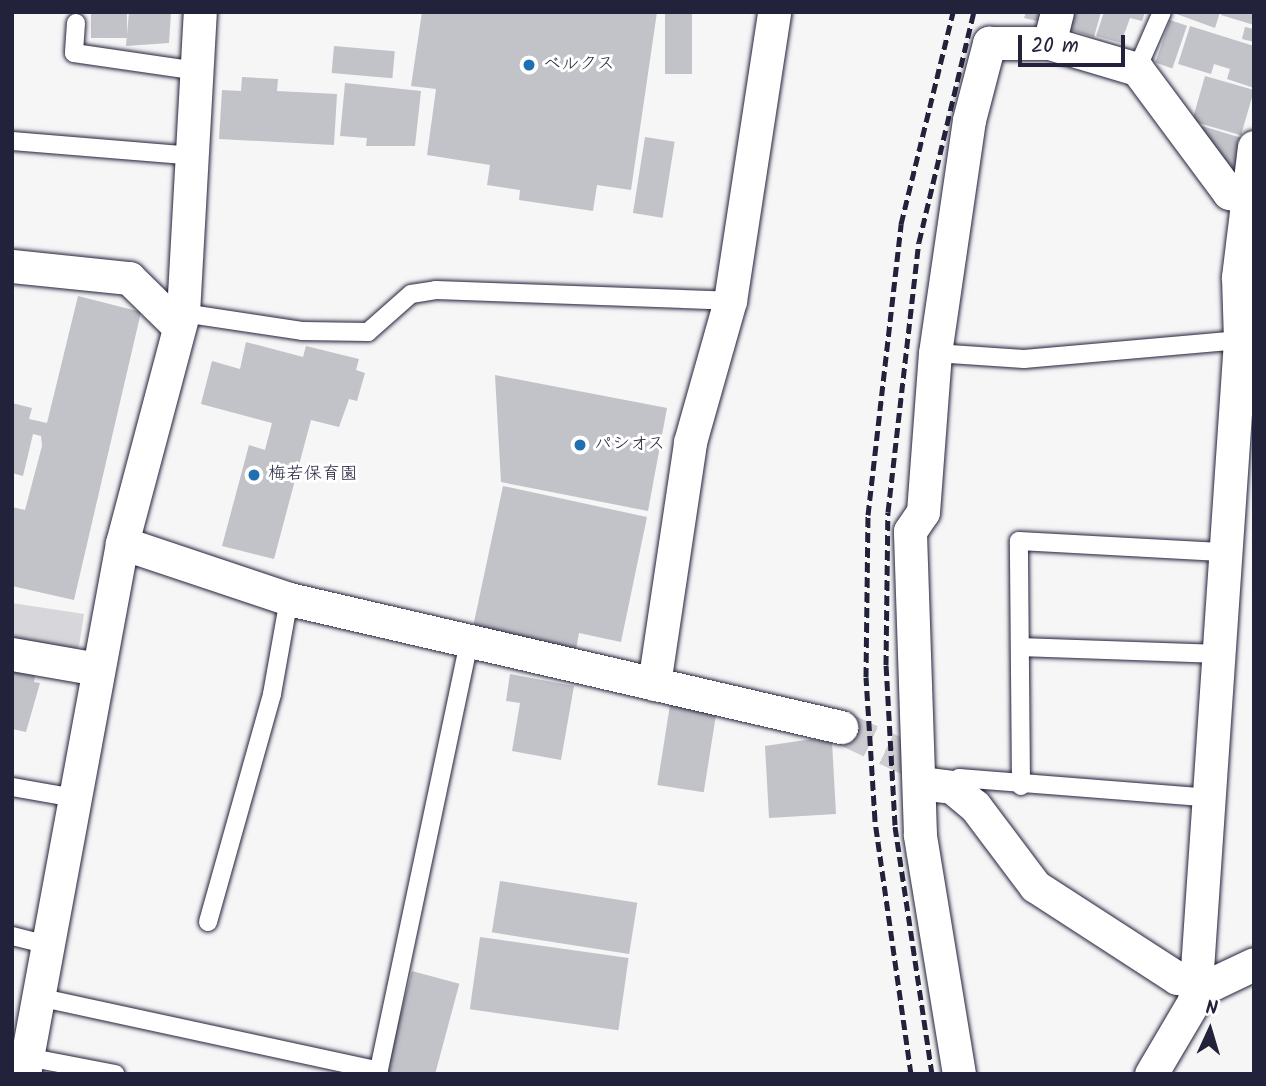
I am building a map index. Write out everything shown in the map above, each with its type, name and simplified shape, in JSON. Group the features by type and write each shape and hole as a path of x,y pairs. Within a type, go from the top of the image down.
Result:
{"street":[{"path":"25,1065 122,543 181,320 200,12"},
{"path":"654,684 690,442 730,301 774,12"},
{"path":"960,1074 920,835 936,785 910,531 923,512 935,354 969,120 989,43 1053,28 1137,69 1229,193 1249,198"},
{"path":"1151,1074 1194,1001 1196,984 1211,799 1219,654 1221,552 1244,425 1244,326 1249,198 1254,147"},
{"path":"12,266 130,278 181,320"},
{"path":"122,543 289,599 469,644 841,727"},
{"path":"12,654 98,669"},
{"path":"936,785 975,806 1035,886 1196,984 1214,983 1254,964"}],"lane":[{"path":"1137,69 1162,12"},
{"path":"76,23 74,52 197,71"},
{"path":"12,141 193,156"},
{"path":"181,320 302,331 368,332 411,294 436,290 730,301"},
{"path":"935,354 1024,359 1244,326"},
{"path":"1021,786 1019,541 1221,552"},
{"path":"208,922 272,694 289,599"},
{"path":"38,997 378,1072 469,644"},
{"path":"1021,647 1219,654"},
{"path":"936,785 959,778 1021,786 1211,799"},
{"path":"12,787 75,799"},
{"path":"12,936 48,945"},
{"path":"25,1065 115,1074"}],"shaded area":[{"path":"12,603 84,614 79,646 70,652 12,641"}],"building":[{"path":"91,12 127,12 127,38 91,38"},
{"path":"129,12 171,12 169,43 126,46"},
{"path":"422,12 657,12 631,190 597,185 593,211 519,200 520,190 487,185 490,165 427,155 436,89 411,86"},
{"path":"665,12 692,12 692,74 665,74"},
{"path":"1026,12 1045,12 1042,22 1024,18"},
{"path":"1070,12 1101,12 1094,37 1065,28"},
{"path":"1104,12 1145,12 1142,21 1130,18 1121,43 1096,36"},
{"path":"1171,12 1220,12 1215,28"},
{"path":"1222,12 1254,12 1254,25 1221,15"},
{"path":"1170,20 1187,26 1172,68 1155,63"},
{"path":"1190,26 1254,46 1254,88 1227,79 1230,69 1214,64 1211,74 1178,64"},
{"path":"1245,27 1254,29 1254,42 1242,39"},
{"path":"334,46 395,51 392,78 332,73"},
{"path":"1205,76 1254,90 1241,135 1192,121"},
{"path":"242,77 278,79 277,91 337,94 334,145 219,139 222,90 241,91"},
{"path":"345,83 421,91 415,146 366,146 367,138 340,136"},
{"path":"1202,126 1245,139 1237,169 1225,167 1199,137"},
{"path":"645,137 675,142 663,218 633,213"},
{"path":"78,296 141,312 74,600 12,586 12,507 25,510 42,446 41,436 33,434 23,476 12,473 12,403 32,408 29,419 47,423"},
{"path":"246,342 303,357 306,346 359,359 356,370 365,373 357,401 349,399 339,427 311,420 274,559 222,546 249,445 265,450 272,423 201,404 212,361 240,369"},
{"name":"パシオス","path":"495,375 667,408 648,511 501,482"},
{"path":"503,486 647,517 621,642 579,633 576,649 473,627"},
{"path":"12,664 36,669 34,682 40,683 26,732 12,729"},
{"path":"510,674 574,686 561,760 512,751 520,703 506,701"},
{"path":"670,705 716,712 704,792 657,785"},
{"path":"812,739 832,742 836,814 769,818 765,746"},
{"path":"500,881 637,903 629,954 492,932"},
{"path":"480,937 629,958 618,1030 470,1009"},
{"path":"412,971 459,984 435,1074 385,1073"}],"tunnel":[{"path":"841,727 918,763"}],"railway":[{"path":"911,1074 875,820 866,677 868,515 901,224 953,12"},
{"path":"932,1074 895,825 886,665 888,512 919,242 974,12"}],"place":[{"name":"ベルクス","path":"529,65"},
{"name":"パシオス","path":"580,445"},
{"name":"梅若保育園","path":"254,475"}]}
